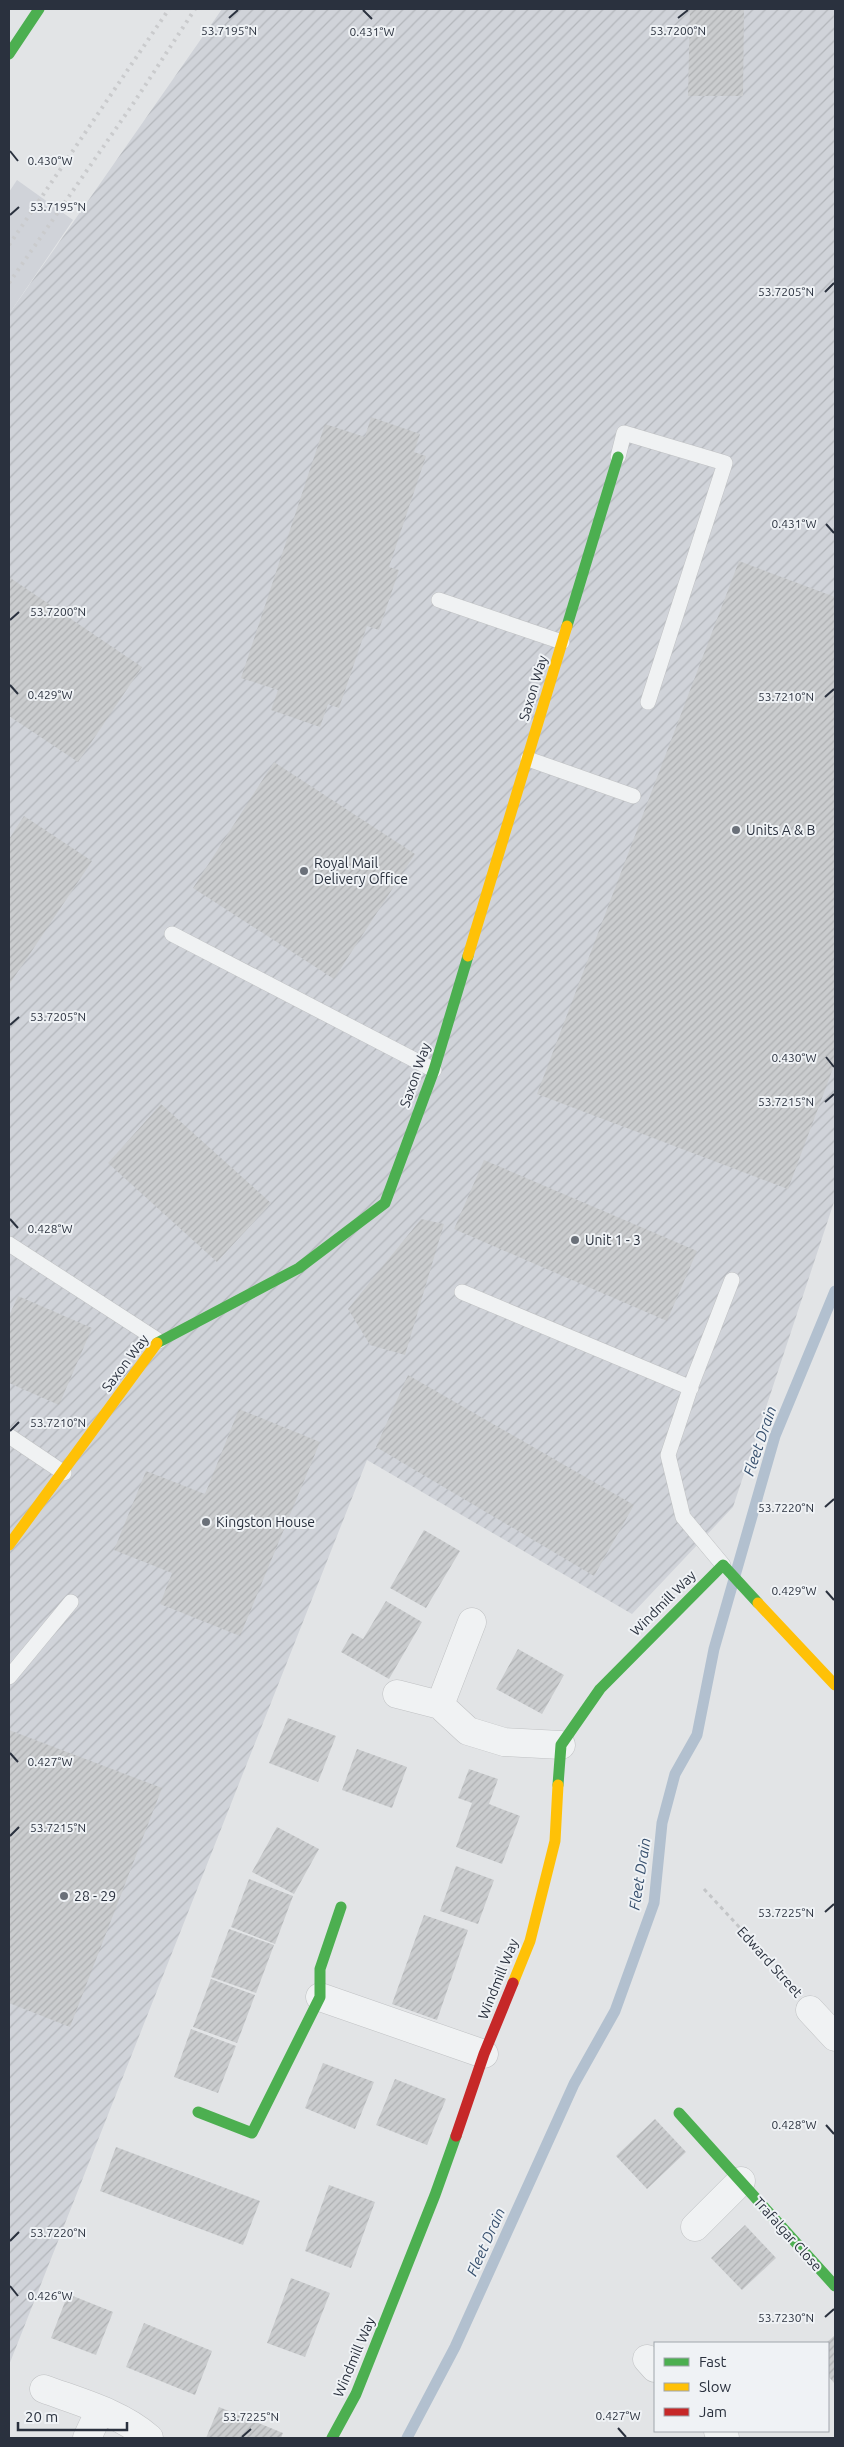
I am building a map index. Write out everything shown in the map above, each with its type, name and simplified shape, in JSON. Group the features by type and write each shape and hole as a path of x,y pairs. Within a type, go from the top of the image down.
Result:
{"main road":[{"path":"9,54 39,9"},
{"name":"Saxon Way","path":"9,1545 64,1473 159,1341 299,1268 385,1203 434,1070 618,457"},
{"path":"723,1565 835,1685"},
{"name":"Windmill Way","path":"332,2438 356,2394 435,2196 484,2054 530,1941 555,1841 561,1745 600,1689 723,1565"},
{"path":"198,2112 252,2133 320,1996 320,1969 341,1907"},
{"name":"Trafalgar Close","path":"679,2113 835,2286"}],"street":[{"path":"440,1705 472,1622"},
{"path":"397,1694 440,1705 468,1730 504,1742 561,1745"},
{"path":"320,1996 484,2054"},
{"name":"Edward Street","path":"810,2010 835,2036"},
{"path":"695,2227 741,2181"},
{"path":"44,2389 100,2410 138,2428 149,2438"},
{"path":"87,2438 100,2410"}],"lane":[{"path":"618,457 624,433 725,463 648,702"},
{"path":"439,600 562,642"},
{"path":"528,758 633,796"},
{"path":"172,934 434,1070"},
{"path":"9,1244 159,1341"},
{"path":"723,1565 682,1517 668,1455 732,1280"},
{"path":"462,1292 691,1388"},
{"path":"9,1436 64,1473"},
{"path":"9,1677 71,1602"}],"path":[{"name":"Edward Street","path":"704,1889 797,1989 810,2010"}],"shaded area":[{"path":"222,9 835,9 835,1199 733,1507 632,1614 367,1460 9,2365 9,314"},
{"path":"17,180 73,220 9,314 9,192"}],"building":[{"path":"690,9 744,9 743,96 688,96"},
{"path":"371,417 420,434 414,452 426,456 389,567 399,570 379,630 367,626 339,708 328,704 320,727 271,710 278,690 241,678 325,424 365,437"},
{"name":"Units A & B","path":"739,561 835,597 835,1063 788,1189 537,1094"},
{"path":"9,577 142,667 78,762 9,716"},
{"name":"Royal Mail Delivery Office","path":"274,762 415,854 334,979 193,888"},
{"path":"24,816 92,861 9,985 9,839"},
{"path":"161,1104 271,1203 217,1262 108,1163"},
{"name":"Unit 1 - 3","path":"484,1160 697,1251 667,1321 454,1229"},
{"path":"421,1219 444,1224 405,1355 370,1345 348,1309"},
{"path":"18,1296 92,1328 59,1405 9,1383 9,1316"},
{"path":"408,1375 634,1505 594,1576 376,1447"},
{"name":"Kingston House","path":"239,1409 320,1442 240,1636 160,1604 172,1573 114,1550 146,1471 205,1494"},
{"path":"424,1530 460,1551 426,1608 390,1588"},
{"path":"386,1601 422,1622 389,1679 341,1652 352,1633 363,1639"},
{"path":"518,1649 564,1675 542,1714 496,1689"},
{"path":"288,1718 336,1736 318,1782 269,1763"},
{"name":"28 - 29","path":"9,1730 162,1788 70,2027 9,2003"},
{"path":"357,1749 407,1767 392,1808 342,1790"},
{"path":"469,1769 498,1779 489,1804 520,1816 502,1864 456,1847 472,1803 458,1798"},
{"path":"277,1827 319,1849 294,1894 252,1872"},
{"path":"456,1866 494,1880 478,1924 440,1911"},
{"path":"249,1879 293,1896 275,1944 231,1927"},
{"path":"424,1915 468,1930 437,2020 392,2004"},
{"path":"229,1929 274,1945 256,1993 211,1977"},
{"path":"211,1979 255,1995 237,2043 193,2027"},
{"path":"191,2029 236,2046 218,2093 174,2077"},
{"path":"323,2063 374,2082 355,2129 305,2108"},
{"path":"395,2079 446,2099 427,2145 376,2125"},
{"path":"655,2119 686,2152 647,2189 616,2156"},
{"path":"116,2147 260,2201 243,2245 100,2191"},
{"path":"329,2185 375,2202 351,2268 305,2251"},
{"path":"745,2225 776,2258 742,2290 711,2258"},
{"path":"291,2278 330,2293 305,2357 267,2343"},
{"path":"68,2294 113,2312 96,2355 51,2338"},
{"path":"144,2323 212,2351 195,2395 126,2367"},
{"path":"835,2335 835,2384 829,2377 829,2342 827,2342"},
{"path":"219,2407 283,2433 281,2438 206,2438"}],"waterway":[{"name":"Fleet Drain","path":"407,2438 455,2347 574,2084 615,2011 654,1903 662,1823 675,1774 697,1735 714,1649 775,1436 835,1291"}],"railway":[{"path":"9,245 169,9"},
{"path":"9,283 135,101 195,9"}],"traffic: fast":[{"path":"9,54 39,9"},
{"path":"567,626 618,457"},
{"path":"157,1343 299,1268 385,1203 434,1070 468,956"},
{"path":"558,1785 561,1745 600,1689 723,1565 758,1603"},
{"path":"198,2112 252,2133 320,1997 320,1969 341,1907"},
{"path":"679,2113 835,2286"},
{"path":"332,2438 356,2394 435,2195 456,2136"}],"traffic: slow":[{"path":"468,956 567,626"},
{"path":"9,1545 157,1343"},
{"path":"758,1603 835,1685"},
{"path":"513,1983 530,1941 555,1841 558,1785"}],"traffic: jam":[{"path":"456,2136 484,2054 513,1983"}],"place":[{"name":"Units A & B","path":"736,830"},
{"name":"Royal Mail Delivery Office","path":"304,871"},
{"name":"Unit 1 - 3","path":"575,1240"},
{"name":"Kingston House","path":"206,1522"},
{"name":"28 - 29","path":"64,1896"}]}
